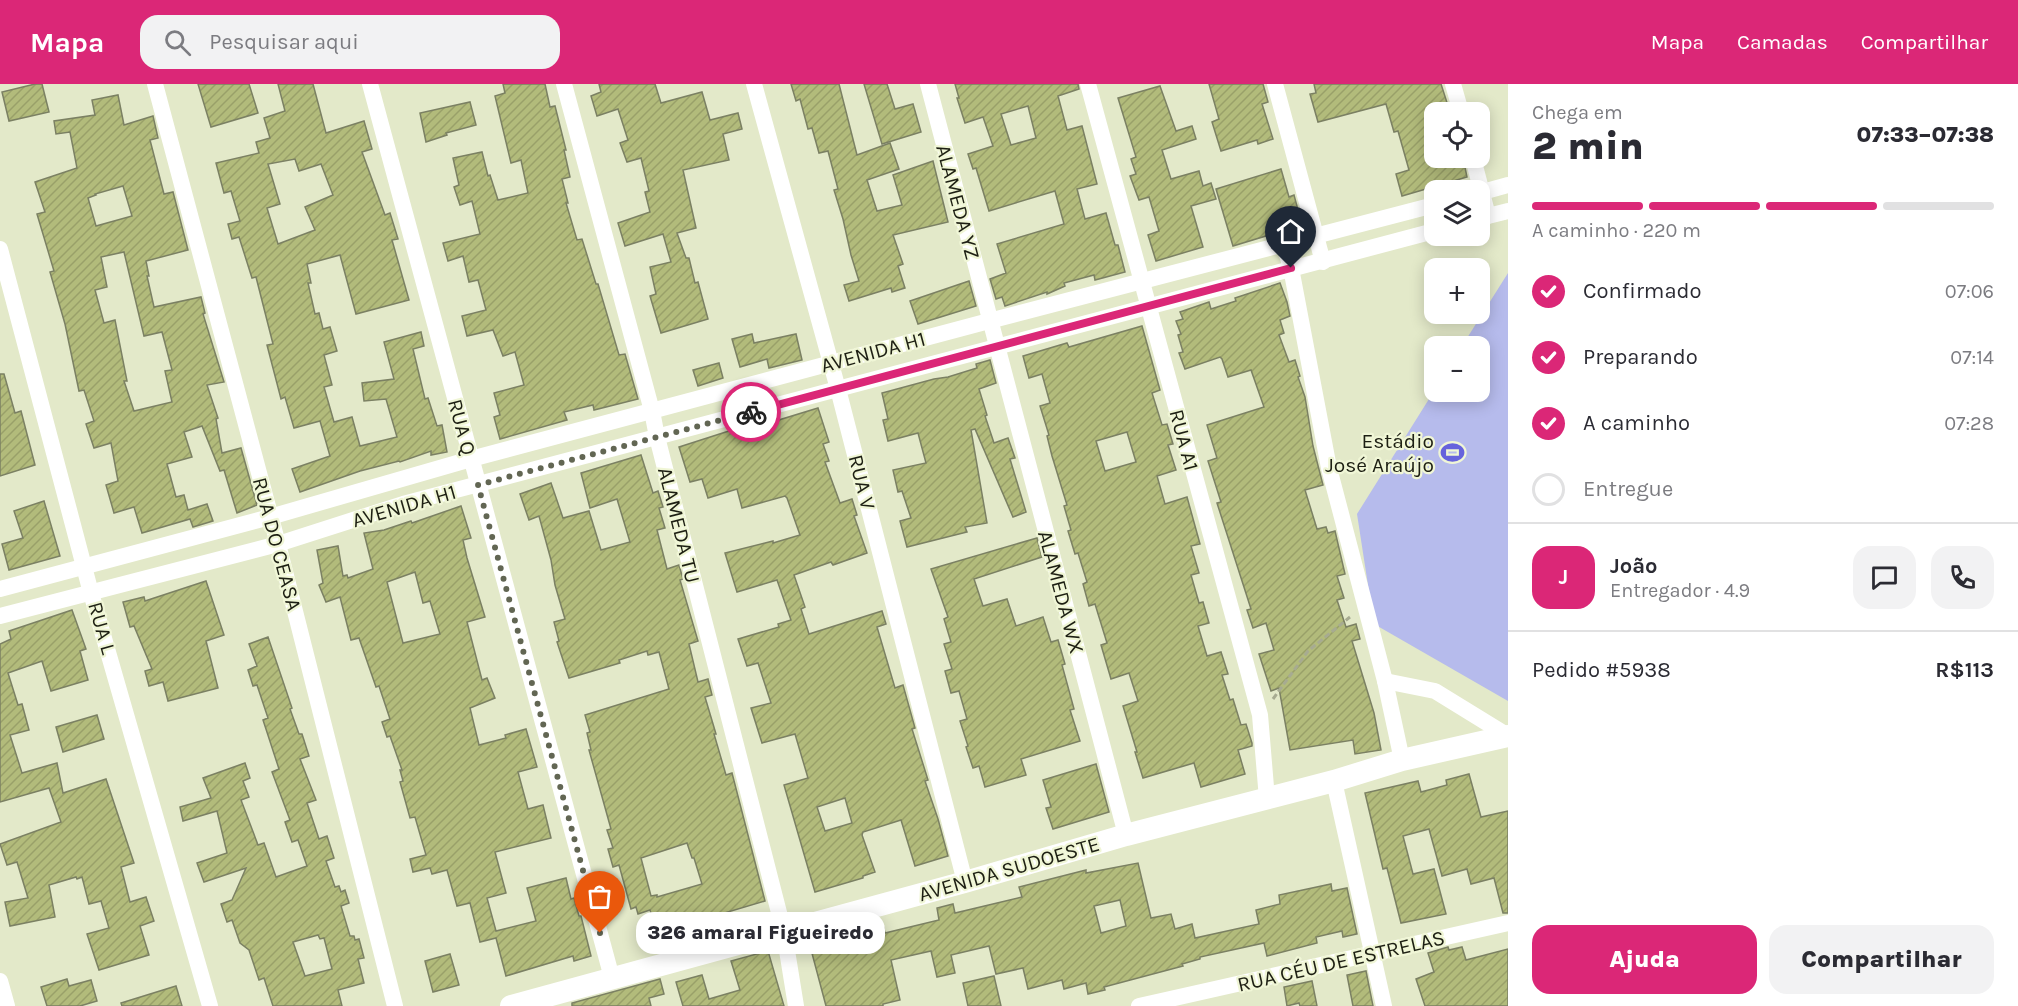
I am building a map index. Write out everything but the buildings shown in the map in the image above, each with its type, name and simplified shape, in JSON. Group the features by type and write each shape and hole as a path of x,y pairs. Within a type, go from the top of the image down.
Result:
{"street":[{"name":"RUA DO CEASA","path":"155,84 278,544 395,1006"},
{"name":"RUA Q","path":"370,84 612,978"},
{"name":"ALAMEDA TU","path":"564,84 652,411 784,932 796,1006"},
{"name":"RUA V","path":"754,84 838,389 965,882"},
{"name":"ALAMEDA YZ","path":"928,84 996,348"},
{"name":"RUA A1","path":"1088,84 1260,715 1267,799"},
{"path":"1275,84 1323,262"},
{"path":"1453,84 1458,102"},
{"path":"1490,190 1508,185"},
{"name":"AVENIDA H1","path":"0,589 270,517 471,459 1424,208"},
{"path":"1490,216 1508,211"},
{"name":"AVENIDA H1","path":"0,616 278,544 403,504 1424,234"},
{"path":"1284,245 1291,268 1329,468 1366,605 1402,760"},
{"name":"RUA L","path":"0,249 85,568 210,1006"},
{"name":"ALAMEDA WX","path":"996,348 1126,835"},
{"path":"1385,681 1435,691 1508,736"},
{"name":"AVENIDA SUDOESTE","path":"511,1006 965,882 1126,835 1334,781 1402,760 1508,736"},
{"path":"1334,781 1383,1006"},
{"name":"RUA CÉU DE ESTRELAS","path":"1139,1006 1508,923"},
{"path":"0,981 7,1006"}],"path":[{"path":"1260,715 1285,685 1308,651 1366,605"}],"shaded area":[{"name":"Estádio José Araújo","path":"1508,273 1508,701 1374,624 1357,514 1427,402 1490,402 1490,336 1468,336 1476,324 1490,324 1490,302"}],"way so far":[{"path":"600,933 478,485 751,412"}],"place":[{"name":"Estádio José Araújo","path":"1452,453"},
{"name":"326 amaral Figueiredo","path":"600,933"}],"route":[{"path":"751,412 1291,268"}]}
